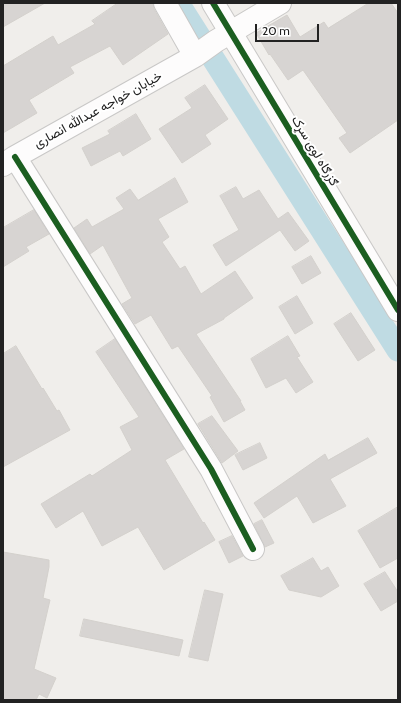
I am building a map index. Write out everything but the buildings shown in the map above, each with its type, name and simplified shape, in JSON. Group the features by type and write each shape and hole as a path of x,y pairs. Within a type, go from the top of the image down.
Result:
{"street":[{"path":"165,3 195,56"},
{"name":"ګزرګاه لوی سړک","path":"213,3 224,37 398,310"},
{"name":"خیابان خواجه عبدالله انصاری","path":"9,161 195,56 280,3"},
{"path":"9,161 211,469 253,549"}],"waterway":[{"path":"178,3 398,350"}],"cycle path":[{"path":"213,3 398,310"},
{"path":"15,157 211,469 253,549"}]}
